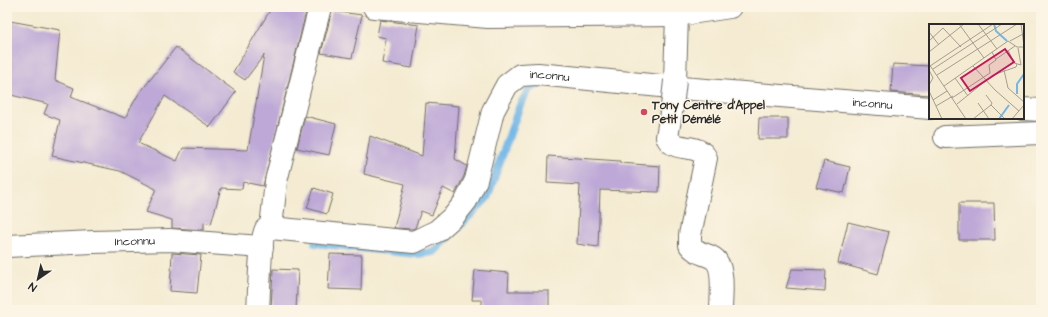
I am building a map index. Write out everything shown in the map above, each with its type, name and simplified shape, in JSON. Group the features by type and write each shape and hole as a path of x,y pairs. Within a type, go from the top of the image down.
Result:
{"street":[{"path":"258,310 265,238 276,181 320,7"},
{"path":"374,7 488,16 676,11 730,7"},
{"path":"676,11 675,82 667,137 670,143 698,150 706,158 690,235 690,245 698,253 713,258 718,262 721,269 721,310"},
{"name":"inconnu","path":"265,238 414,242 438,231 454,216 466,201 476,180 493,111 506,85 520,75 538,74 681,88 929,108"},
{"path":"1024,109 1041,110"},
{"path":"945,137 1041,133"},
{"name":"Inconnu","path":"7,246 93,242 265,238"}],"building":[{"path":"272,7 285,7 306,12 263,186 243,182 242,189 221,188 211,224 204,222 204,230 172,228 172,220 146,212 156,189 120,171 52,156 60,120 44,114 48,104 7,94 7,45 10,21 60,30 55,80 74,88 71,97 125,118 138,95 176,47 236,92 210,127 165,96 138,143 177,161 183,148 248,150 264,55 245,80 233,72"},
{"path":"332,11 362,15 352,58 321,53"},
{"path":"380,20 419,25 412,68 382,63 386,38 377,36"},
{"path":"893,64 929,66 929,95 891,92"},
{"path":"426,103 459,106 455,159 467,166 455,194 443,188 432,215 421,211 415,228 394,228 405,184 364,174 370,136 422,156"},
{"path":"305,116 336,124 329,155 297,148"},
{"path":"759,118 788,118 788,139 758,139"},
{"path":"548,156 620,161 620,163 660,166 659,192 600,190 598,247 577,244 580,185 547,183"},
{"path":"824,161 850,167 844,193 816,187"},
{"path":"314,188 333,194 327,214 307,208"},
{"path":"959,203 994,203 995,240 959,240"},
{"path":"848,222 889,232 878,274 838,263"},
{"path":"172,253 201,255 197,293 170,291"},
{"path":"330,254 362,255 361,290 328,289"},
{"path":"273,269 298,270 296,310 271,310"},
{"path":"792,269 826,270 825,291 786,288"},
{"path":"475,270 509,273 508,291 549,291 549,310 482,310 482,300 472,300"}],"waterway":[{"path":"315,243 417,254 434,252 487,198 520,105 530,88 547,81"}],"place":[{"name":"Tony Centre d'Appel Petit Démélé","path":"644,112"}]}
